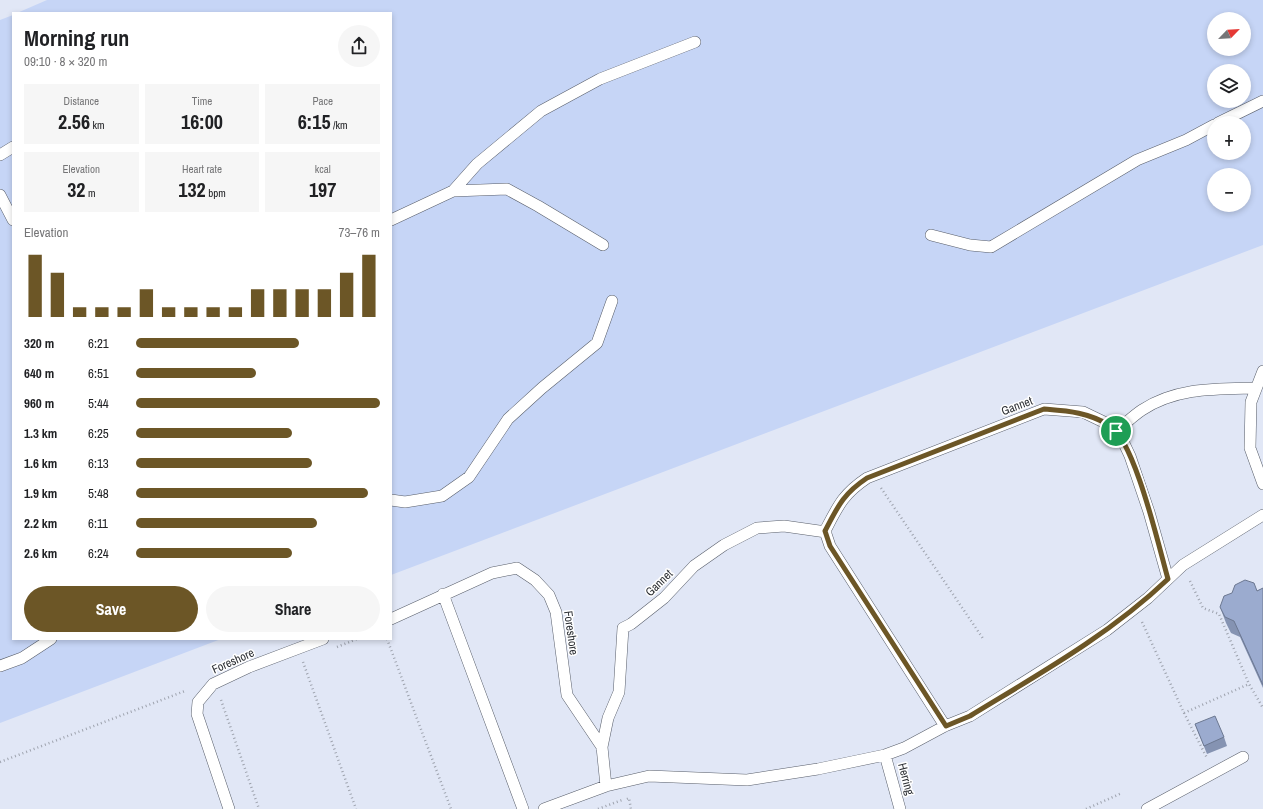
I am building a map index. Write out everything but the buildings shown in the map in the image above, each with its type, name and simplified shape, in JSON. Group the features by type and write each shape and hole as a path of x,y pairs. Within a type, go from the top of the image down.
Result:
{"lane":[{"path":"392,220 453,191 477,164 540,111 600,79 695,42"},
{"path":"1233,116 1263,102"},
{"path":"930,235 970,245 991,247 1137,160 1186,140 1207,129"},
{"path":"0,155 12,148"},
{"path":"453,191 507,190 538,206 602,245"},
{"path":"0,195 12,218"},
{"path":"392,500 405,502 442,496 468,477 508,419 542,388 597,343 612,301"},
{"path":"1263,371 1251,402 1250,448 1263,484"},
{"path":"1116,431 1142,410 1162,399 1180,393 1202,389 1256,388"},
{"name":"Gannet","path":"602,747 608,718 619,692 623,628 631,624 664,598 694,566 724,545 757,528 784,526 826,532 837,509 850,490 873,476 1044,409 1083,412 1110,425 1121,437 1130,456 1149,512 1168,579"},
{"path":"544,809 606,786 653,775 746,780 818,769 885,755 904,748 946,726 970,716 1108,630 1136,608 1183,565 1263,515"},
{"path":"826,532 830,546 946,726"},
{"name":"Foreshore","path":"392,619 492,573 517,568 535,580 549,595 556,612 567,695 602,747"},
{"path":"443,594 523,809"},
{"path":"0,666 22,658 49,640"},
{"name":"Foreshore","path":"228,809 197,714 198,702 213,684 249,667 320,640"},
{"path":"602,747 606,786"},
{"name":"Herring","path":"885,755 900,809"},
{"path":"1147,809 1243,757"}],"path":[{"path":"873,476 984,640"},
{"path":"1189,578 1203,608 1219,614 1248,684 1263,708"},
{"path":"1136,608 1184,713 1214,773"},
{"path":"330,649 354,640"},
{"path":"387,640 451,809"},
{"path":"296,662 302,660 356,809"},
{"path":"1184,713 1248,684"},
{"path":"0,762 192,689"},
{"path":"219,693 259,809"},
{"path":"1086,809 1122,793"},
{"path":"598,809 629,798 631,809"}],"shaded area":[{"path":"47,0 1263,0 1263,245 392,575 392,12 19,12"},
{"path":"12,15 12,640 218,640 0,723 0,20"}],"route":[{"path":"1044,409 1083,412 1110,425 1116,431 1121,437 1130,456 1149,512 1168,579 1148,598 1108,630 970,716 946,726 830,546 825,531 837,509 850,490 867,478 1044,409"}]}
